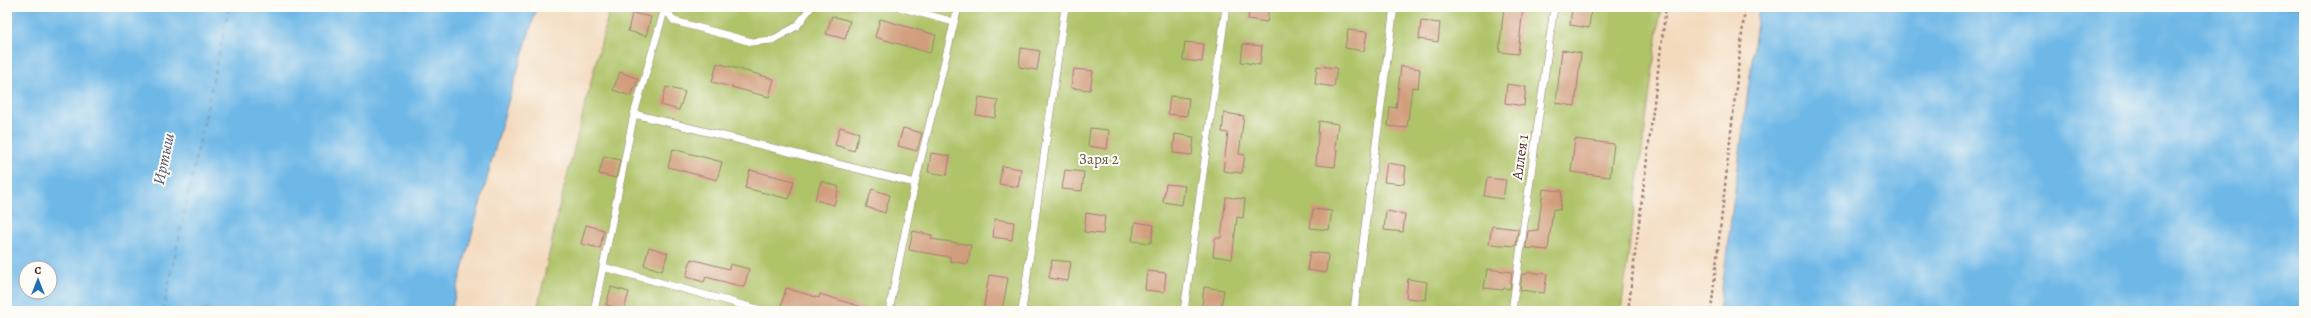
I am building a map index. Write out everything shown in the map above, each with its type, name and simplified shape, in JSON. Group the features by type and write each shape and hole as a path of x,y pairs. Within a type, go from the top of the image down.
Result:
{"lane":[{"path":"664,8 674,21 752,42 772,40 796,26 811,7"},
{"path":"899,7 954,22"},
{"path":"889,311 915,183 958,7"},
{"path":"1022,311 1065,7"},
{"path":"1184,311 1226,7"},
{"path":"1354,311 1394,7"},
{"name":"Аллея 1","path":"1512,311 1554,7"},
{"path":"594,311 634,114 664,8"},
{"path":"634,114 915,183"},
{"path":"603,267 765,311"}],"path":[{"path":"1628,311 1666,7"},
{"path":"1711,311 1745,7"}],"green space":[{"name":"Заря 2","path":"610,7 1661,7 1621,311 537,311 559,208"}],"water":[{"name":"Иртыш","path":"7,7 537,7 507,105 451,311 7,311"},
{"path":"1759,7 2304,7 2304,311 1719,311"}],"building":[{"path":"1250,7 1269,7 1267,22 1248,19"},
{"path":"1504,7 1523,7 1518,54 1499,52"},
{"path":"1572,7 1591,9 1589,28 1570,25"},
{"path":"632,13 651,17 646,36 628,31"},
{"path":"832,16 850,21 845,39 826,34"},
{"path":"880,19 936,35 930,53 875,37"},
{"path":"1421,21 1440,23 1438,42 1419,39"},
{"path":"1348,30 1367,32 1364,51 1345,48"},
{"path":"1185,42 1204,44 1202,62 1183,60"},
{"path":"1243,44 1262,46 1260,65 1241,62"},
{"path":"1021,48 1040,51 1037,70 1019,67"},
{"path":"1562,50 1581,53 1575,106 1556,103"},
{"path":"717,63 774,79 769,97 712,82"},
{"path":"1317,66 1337,68 1334,87 1315,84"},
{"path":"1401,66 1420,69 1418,88 1412,87 1407,128 1388,126 1390,107 1396,108"},
{"path":"1074,69 1093,71 1090,90 1071,88"},
{"path":"620,72 638,79 631,96 613,90"},
{"path":"1507,84 1526,87 1524,106 1505,103"},
{"path":"666,87 685,92 679,110 661,105"},
{"path":"1170,96 1189,98 1187,116 1168,114"},
{"path":"979,97 998,100 995,118 976,115"},
{"path":"1224,113 1244,116 1239,154 1245,155 1242,173 1223,171 1228,133 1222,132"},
{"path":"1319,121 1338,124 1335,148 1337,149 1335,167 1316,165"},
{"path":"840,127 859,133 854,151 835,145"},
{"path":"903,128 922,133 917,151 898,146"},
{"path":"1090,128 1109,130 1107,149 1088,146"},
{"path":"1175,134 1194,137 1192,155 1173,153"},
{"path":"1575,139 1614,144 1610,177 1571,172"},
{"path":"673,149 722,162 717,180 668,167"},
{"path":"931,153 950,156 947,175 928,172"},
{"path":"604,156 620,160 616,178 599,174"},
{"path":"1387,163 1406,166 1404,184 1384,182"},
{"path":"1002,166 1021,169 1018,187 999,184"},
{"path":"750,170 794,181 789,199 745,188"},
{"path":"1065,170 1084,172 1082,191 1062,189"},
{"path":"1487,178 1506,180 1503,199 1484,196"},
{"path":"821,181 839,187 834,205 815,200"},
{"path":"1166,184 1185,186 1182,205 1163,202"},
{"path":"872,189 890,195 885,213 866,207"},
{"path":"1543,189 1562,191 1560,210 1553,209 1548,250 1526,248 1528,231 1538,230"},
{"path":"1226,197 1245,199 1243,218 1237,217 1232,259 1213,256 1215,238 1221,238"},
{"path":"1313,209 1332,211 1329,230 1310,228"},
{"path":"1386,211 1405,214 1403,232 1384,230"},
{"path":"1086,213 1105,216 1103,234 1084,232"},
{"path":"995,219 1014,222 1012,240 993,237"},
{"path":"1135,222 1154,225 1151,243 1132,241"},
{"path":"586,225 604,230 600,248 581,244"},
{"path":"1492,226 1518,229 1516,246 1489,244"},
{"path":"913,231 932,235 931,239 971,245 968,264 950,261 950,257 909,250"},
{"path":"649,247 668,253 662,271 644,265"},
{"path":"1310,252 1328,254 1326,273 1307,270"},
{"path":"691,259 729,269 730,264 749,269 744,287 706,277 704,282 686,277"},
{"path":"1052,260 1071,262 1068,281 1049,278"},
{"path":"1487,269 1512,272 1510,289 1504,288 1503,290 1484,288"},
{"path":"1147,271 1166,273 1164,292 1145,290"},
{"path":"1528,272 1547,274 1544,293 1520,290 1522,274 1527,274"},
{"path":"989,275 1008,278 1002,311 983,311"},
{"path":"1408,279 1427,282 1425,300 1406,298"},
{"path":"611,287 629,292 624,310 606,305"},
{"path":"1204,287 1224,290 1221,308 1202,306"},
{"path":"786,288 819,298 820,294 865,308 864,311 798,311 781,306"}],"ferry route":[{"path":"163,311 229,7"}]}
